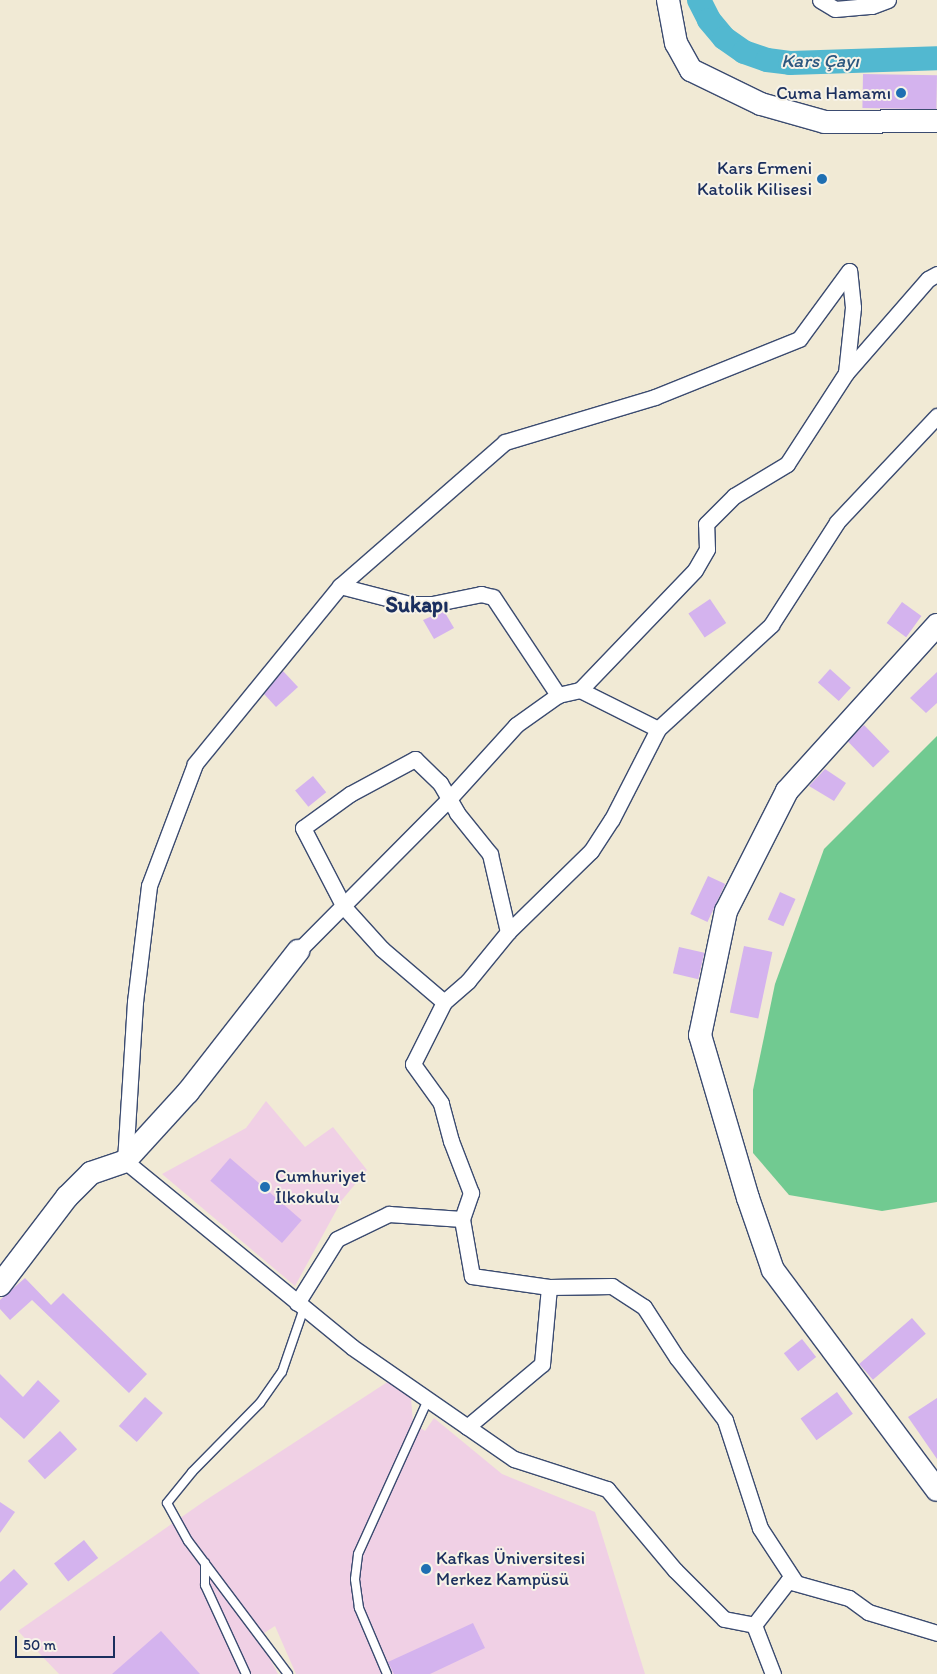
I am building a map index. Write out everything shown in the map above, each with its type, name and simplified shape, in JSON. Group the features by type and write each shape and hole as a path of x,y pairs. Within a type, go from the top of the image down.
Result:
{"street":[{"path":"668,0 676,43 691,70 761,104 825,122 937,121"},
{"path":"820,0 834,9 872,6 888,0"},
{"path":"125,1161 135,1002 149,886 195,764 340,586 505,442 655,397 800,339 849,271 853,307 846,373"},
{"path":"0,1285 67,1197 91,1173 125,1161 188,1092 298,951 344,907 449,799 516,726 558,695 580,690 695,570 707,549 706,524 734,496 786,464 846,373 928,279 937,274"},
{"path":"796,1584 760,1528 725,1420 677,1358 644,1307 612,1286 549,1287 472,1276 462,1219 471,1192 451,1141 441,1103 413,1064 444,1002 468,981 508,932 591,851 612,819 658,729 771,626 837,522 937,416"},
{"path":"340,586 410,604 432,604 481,594 493,597 558,695"},
{"path":"937,625 787,791 726,911 700,1035 748,1198 773,1270 937,1490"},
{"path":"580,690 658,729"},
{"path":"444,1002 382,948 344,907 303,828 350,794 415,759 440,783 449,799 490,854 508,932"},
{"path":"125,1161 352,1348 514,1459 607,1489 675,1570 724,1618 754,1625"},
{"path":"300,1306 337,1239 389,1214 462,1219"},
{"path":"467,1427 542,1364 549,1287"},
{"path":"754,1625 788,1581 849,1598 868,1612 937,1633"},
{"path":"754,1625 773,1674"}],"lane":[{"path":"288,1674 188,1541 167,1503 266,1395 282,1372 300,1306"},
{"path":"387,1674 359,1608 355,1580 358,1554 428,1400"},
{"path":"205,1563 205,1585 246,1674"}],"shaded area":[{"name":"Cumhuriyet İlkokulu","path":"266,1101 305,1147 333,1127 367,1170 342,1200 295,1286 162,1174 246,1128"},
{"name":"Kafkas Üniversitesi Merkez Kampüsü","path":"389,1381 411,1398 413,1423 425,1431 434,1418 502,1474 595,1512 645,1674 296,1674 275,1626 258,1637 278,1674 59,1674 18,1631 206,1500"}],"green space":[{"path":"937,736 937,1202 882,1211 789,1195 753,1153 753,1090 775,984 824,849"}],"building":[{"name":"Cuma Hamamı","path":"863,74 937,75 936,109 862,108"},
{"path":"710,599 726,623 705,638 688,614"},
{"path":"902,602 921,616 906,637 887,623"},
{"path":"444,611 454,628 434,639 423,620"},
{"path":"830,669 851,688 839,701 818,682"},
{"path":"283,671 298,687 276,707 264,694"},
{"path":"937,672 937,703 926,713 910,698"},
{"path":"864,725 890,752 873,768 847,741"},
{"path":"825,769 846,783 834,801 809,786"},
{"path":"313,776 326,792 308,807 295,790"},
{"path":"708,876 725,884 707,922 690,914"},
{"path":"780,892 796,899 783,926 768,919"},
{"path":"744,946 772,952 758,1019 730,1013"},
{"path":"679,947 704,953 698,979 673,973"},
{"path":"230,1158 302,1220 282,1243 210,1181"},
{"path":"25,1278 51,1305 63,1293 147,1374 129,1393 32,1300 10,1320 0,1309 0,1300"},
{"path":"912,1318 926,1334 873,1380 859,1364"},
{"path":"802,1339 816,1357 798,1371 784,1353"},
{"path":"0,1374 23,1397 38,1380 60,1401 24,1439 0,1417"},
{"path":"837,1392 853,1414 816,1440 801,1418"},
{"path":"145,1397 163,1413 137,1442 119,1426"},
{"path":"937,1398 937,1459 908,1417"},
{"path":"60,1431 77,1449 45,1479 28,1461"},
{"path":"0,1502 15,1512 0,1533"},
{"path":"84,1540 98,1558 68,1582 54,1563"},
{"path":"14,1569 28,1584 0,1611 0,1582"},
{"path":"473,1623 485,1648 430,1674 394,1674 388,1662"},
{"path":"161,1631 200,1674 112,1674"}],"waterway":[{"name":"Kars Çayı","path":"699,0 709,20 724,38 744,52 767,60 790,63 937,58"}],"place":[{"name":"Cuma Hamamı","path":"901,93"},
{"name":"Kars Ermeni Katolik Kilisesi","path":"822,179"},
{"name":"Cumhuriyet İlkokulu","path":"265,1187"},
{"name":"Kafkas Üniversitesi Merkez Kampüsü","path":"426,1569"}],"district":[{"name":"Sukapı","path":"417,605"}]}
